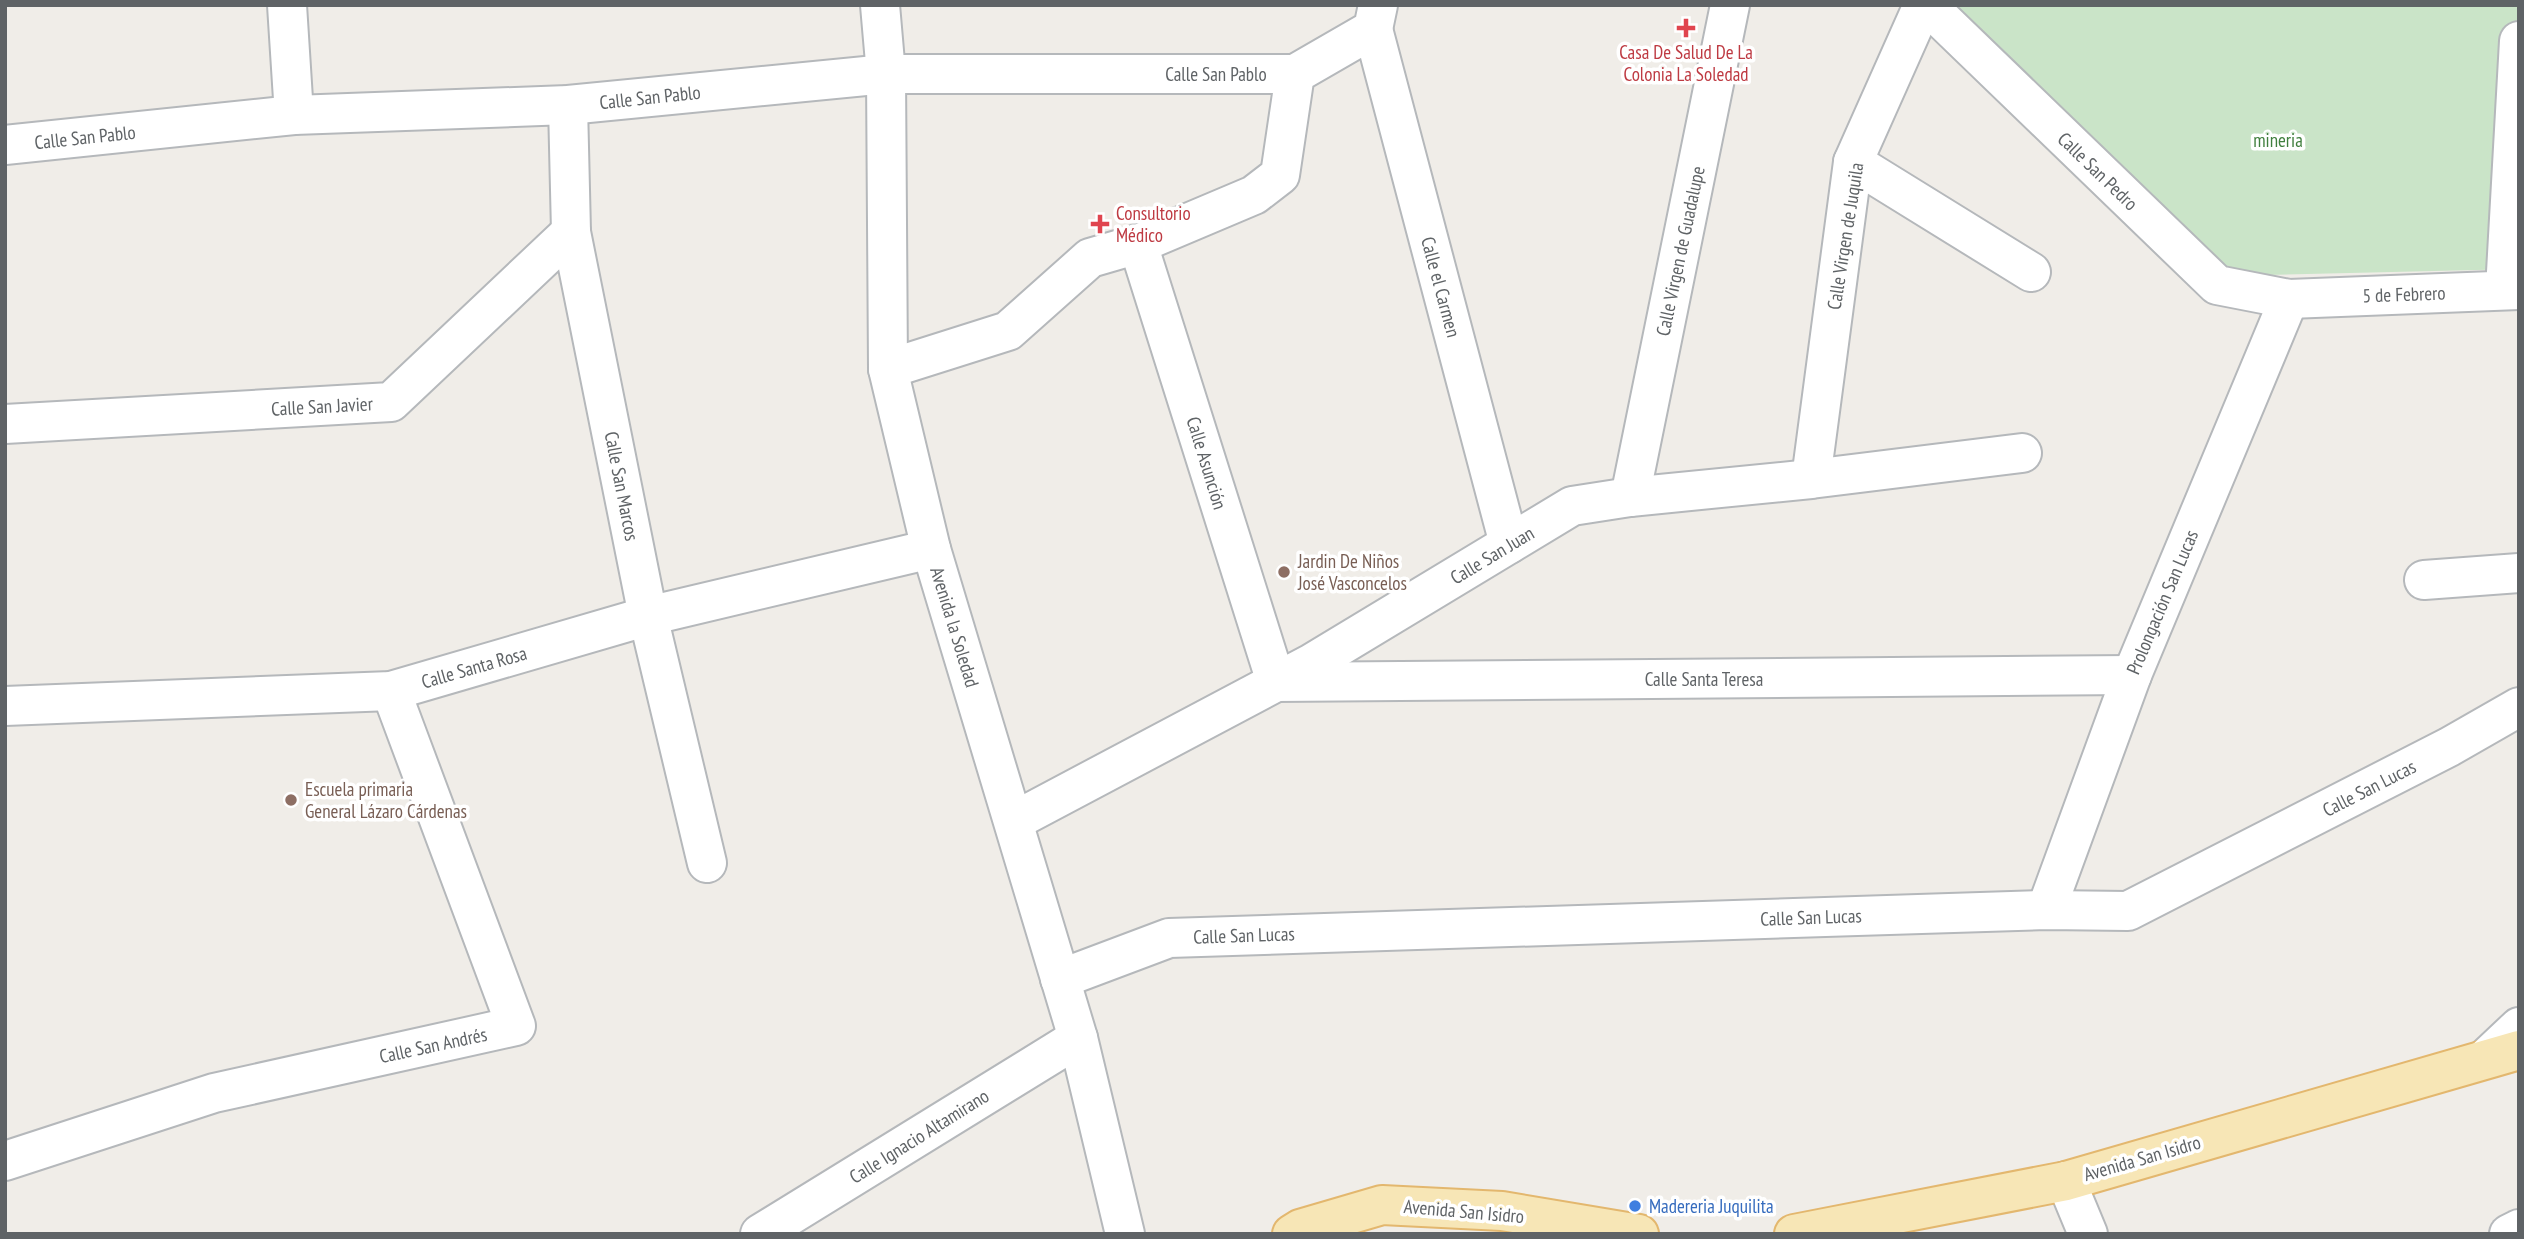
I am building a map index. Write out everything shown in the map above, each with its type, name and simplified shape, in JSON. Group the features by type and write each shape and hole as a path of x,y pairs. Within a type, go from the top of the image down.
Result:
{"main road":[{"name":"Avenida San Isidro","path":"1794,1234 2066,1181 2502,1054"},
{"name":"Avenida San Isidro","path":"1292,1234 1300,1228 1382,1205 1502,1211 1639,1234"}],"street":[{"path":"287,5 294,115"},
{"name":"Avenida la Soledad","path":"880,5 886,74 888,369 932,549 1078,1038 1125,1234"},
{"name":"Calle Virgen de Guadalupe","path":"1630,497 1730,5"},
{"name":"Calle Virgen de Juquila","path":"1811,480 1853,162 1925,5"},
{"name":"Calle San Pedro","path":"1925,5 2217,285 2290,299"},
{"path":"888,369 1008,331 1090,258 1138,244 1254,195 1280,175 1295,74 1375,17"},
{"name":"Calle el Carmen","path":"1375,17 1509,544"},
{"path":"2512,290 2519,41"},
{"name":"Calle San Pablo","path":"5,145 294,115 568,105 886,74 1295,74"},
{"name":"Calle San Marcos","path":"568,105 571,232 648,616 707,863"},
{"path":"1853,162 2031,272"},
{"name":"Calle San Javier","path":"5,425 391,402 571,232"},
{"name":"Calle Asunción","path":"1138,244 1276,682"},
{"name":"5 de Febrero","path":"2290,299 2512,290"},
{"name":"Prolongación San Lucas","path":"2046,910 2132,675 2290,299"},
{"name":"Calle San Juan","path":"1014,821 1312,663 1572,506 1630,497 1811,480 2022,453"},
{"name":"Calle Santa Rosa","path":"5,706 391,691 648,616 932,549"},
{"path":"2424,580 2519,573"},
{"name":"Calle Santa Teresa","path":"1276,682 2132,675"},
{"name":"Calle San Andrés","path":"5,1161 214,1093 516,1026 391,691"},
{"name":"Calle San Lucas","path":"1060,979 1169,938 2046,910 2128,911 2449,747 2519,707"},
{"path":"2502,1054 2519,1027"},
{"name":"Calle Ignacio Altamirano","path":"760,1234 1078,1038"},
{"path":"2066,1181 2088,1234"},
{"path":"2509,1234 2519,1229"}],"green space":[{"name":"mineria","path":"1955,5 2519,5 2519,269 2222,276"}],"place":[{"name":"Casa De Salud De La Colonia La Soledad","path":"1686,28"},
{"name":"Consultorio Médico","path":"1100,224"},
{"name":"Jardin De Niños José Vasconcelos","path":"1284,572"},
{"name":"Escuela primaria General Lázaro Cárdenas","path":"291,800"},
{"name":"Madereria Juquilita","path":"1635,1206"}]}
